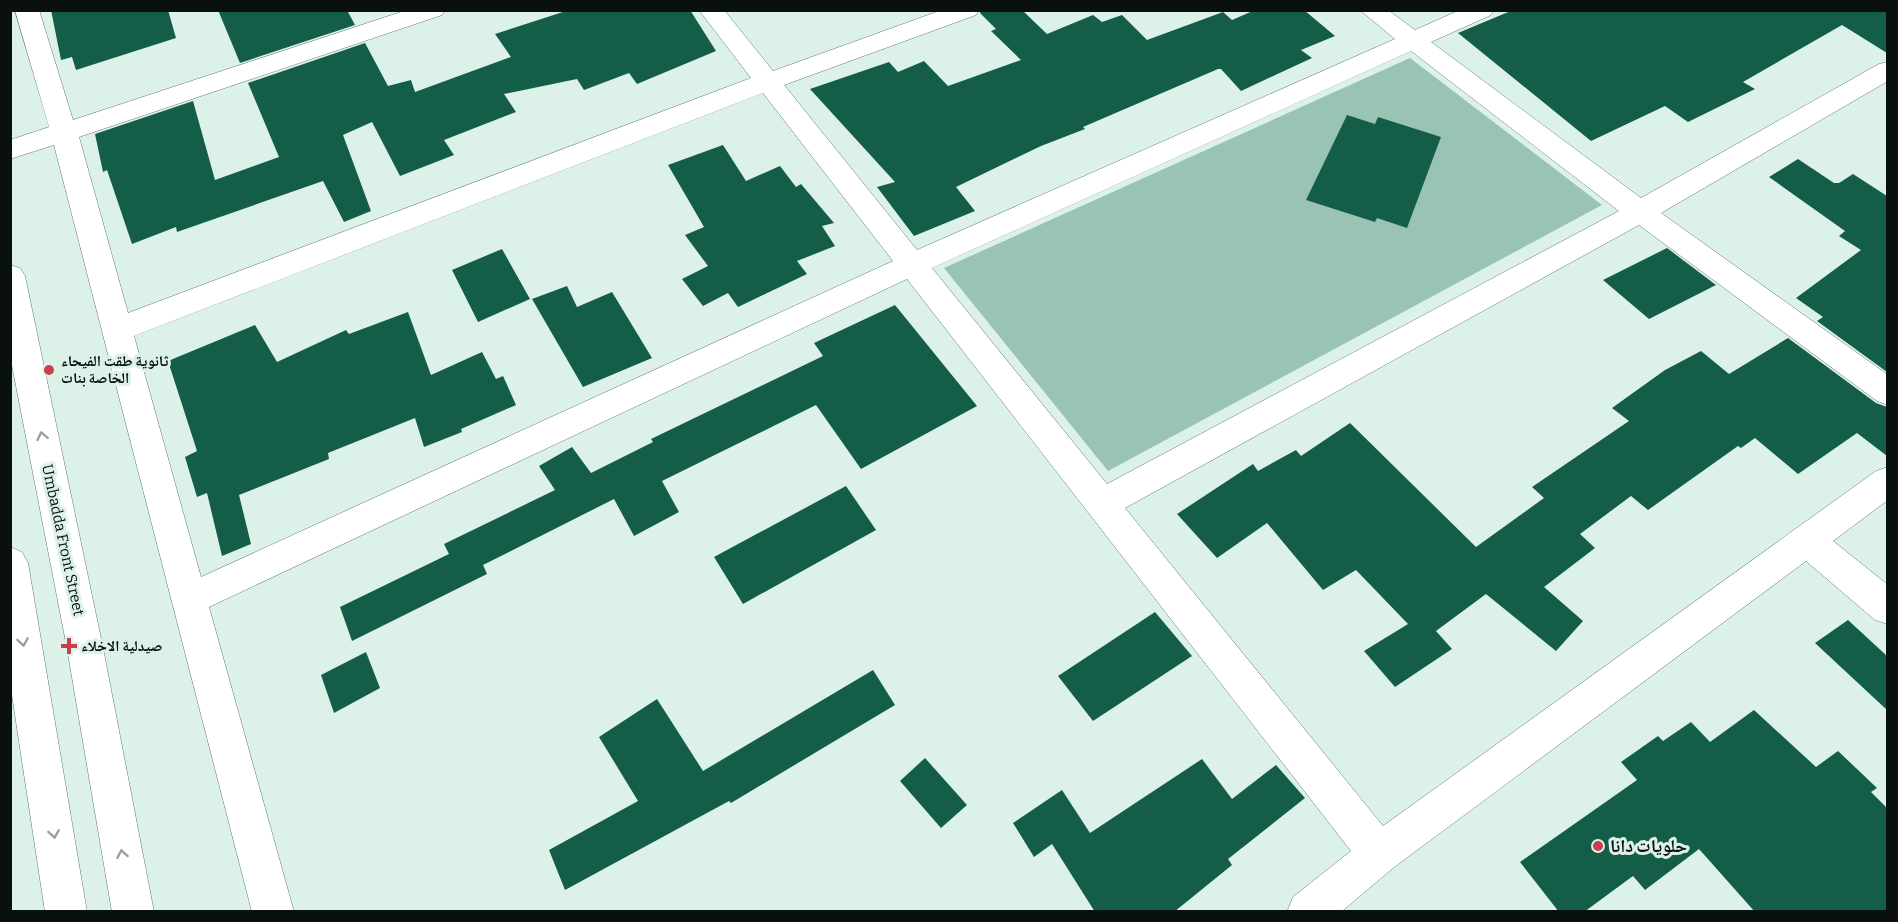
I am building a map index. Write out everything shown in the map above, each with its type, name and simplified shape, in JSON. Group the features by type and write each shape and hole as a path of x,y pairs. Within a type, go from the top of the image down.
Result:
{"street":[{"path":"27,10 64,132 273,912"},
{"path":"10,150 433,10"},
{"path":"711,10 1380,854"},
{"path":"117,330 766,82 967,10"},
{"path":"1372,10 1640,212 1887,392"},
{"path":"190,599 911,265 1482,10"},
{"path":"1103,503 1640,212 1887,70"},
{"name":"Umbadda Front Street","path":"10,276 85,648 133,912"},
{"path":"1308,912 1380,854 1887,481"},
{"path":"1808,541 1887,608"},
{"path":"10,563 66,912"}],"green space":[{"path":"1410,58 1602,205 1108,471 944,268"}],"building":[{"path":"51,10 168,10 176,38 76,70 72,57 61,60"},
{"path":"218,10 347,10 355,25 240,63"},
{"path":"569,10 690,10 716,51 637,84 629,73 584,90 577,79 504,94 516,112 444,140 454,155 400,176 372,122 343,135 371,211 344,222 323,181 177,232 176,227 132,244 107,170 103,172 95,134 193,101 215,180 279,157 248,83 365,43 388,86 411,80 415,92 511,57 495,34"},
{"path":"981,10 1022,10 1047,34 1093,15 1102,22 1122,15 1147,40 1223,12 1232,20 1255,10 1304,10 1335,36 1301,50 1312,58 1241,91 1221,69 1218,69 1083,127 1085,129 1041,146 956,187 975,211 914,236 877,187 895,182 810,89 889,62 898,72 924,61 948,86 1021,60 991,31 996,29 980,13"},
{"path":"1513,10 1887,10 1887,53 1842,25 1743,82 1755,89 1688,122 1665,106 1591,141 1458,33"},
{"path":"1347,115 1375,124 1378,117 1441,137 1407,228 1377,218 1375,222 1306,200"},
{"path":"723,145 746,181 780,166 796,187 801,184 834,223 822,226 835,246 797,261 807,274 738,307 728,293 703,306 682,279 708,266 685,235 704,227 668,165"},
{"path":"1798,159 1834,183 1839,183 1853,174 1887,196 1887,372 1817,321 1823,317 1796,298 1861,250 1839,236 1845,231 1769,177"},
{"path":"1667,248 1716,285 1649,319 1603,280"},
{"path":"502,249 530,299 478,322 452,270"},
{"path":"567,286 577,307 612,292 652,358 583,387 532,299"},
{"path":"895,305 977,406 861,469 816,405 662,481 679,512 634,536 614,499 483,565 487,574 352,641 340,607 449,554 444,544 555,490 539,466 572,447 591,473 653,442 651,439 823,356 814,343"},
{"path":"408,312 431,375 482,352 496,379 503,376 516,405 461,429 462,432 424,447 415,418 328,453 329,459 239,495 251,544 222,556 207,493 197,497 185,457 197,451 168,361 255,325 277,362 346,330 349,334"},
{"path":"1788,338 1876,403 1887,407 1887,456 1857,433 1798,474 1755,438 1741,448 1738,446 1648,510 1631,496 1580,534 1595,548 1544,587 1583,621 1556,651 1486,594 1436,631 1452,649 1395,687 1364,651 1408,624 1356,570 1323,590 1267,523 1217,558 1177,514 1253,464 1258,471 1296,450 1301,456 1350,423 1476,547 1544,498 1532,487 1629,421 1612,408 1665,370 1701,351 1729,374"},
{"path":"846,486 876,530 743,604 714,557"},
{"path":"1155,612 1192,656 1093,721 1058,676"},
{"path":"1848,620 1887,656 1887,710 1815,643"},
{"path":"366,652 380,688 334,713 321,675"},
{"path":"873,670 895,705 731,803 729,801 565,890 549,850 638,801 599,737 657,699 703,771"},
{"path":"1754,710 1816,767 1838,751 1877,788 1871,792 1887,808 1887,912 1755,912 1699,849 1645,890 1633,876 1584,912 1559,912 1520,862 1637,780 1621,762 1658,736 1663,741 1691,722 1710,742"},
{"path":"925,758 967,805 941,828 900,781"},
{"path":"1202,759 1232,799 1276,765 1305,798 1228,859 1232,865 1174,912 1095,912 1052,844 1034,857 1013,823 1062,790 1090,833"}],"place":[{"name":"ثانوية طقت الفيحاء الخاصة بنات","path":"49,370"},
{"name":"صيدلية الاخلاء","path":"69,646"},
{"name":"حلويات دانا","path":"1598,846"}]}
